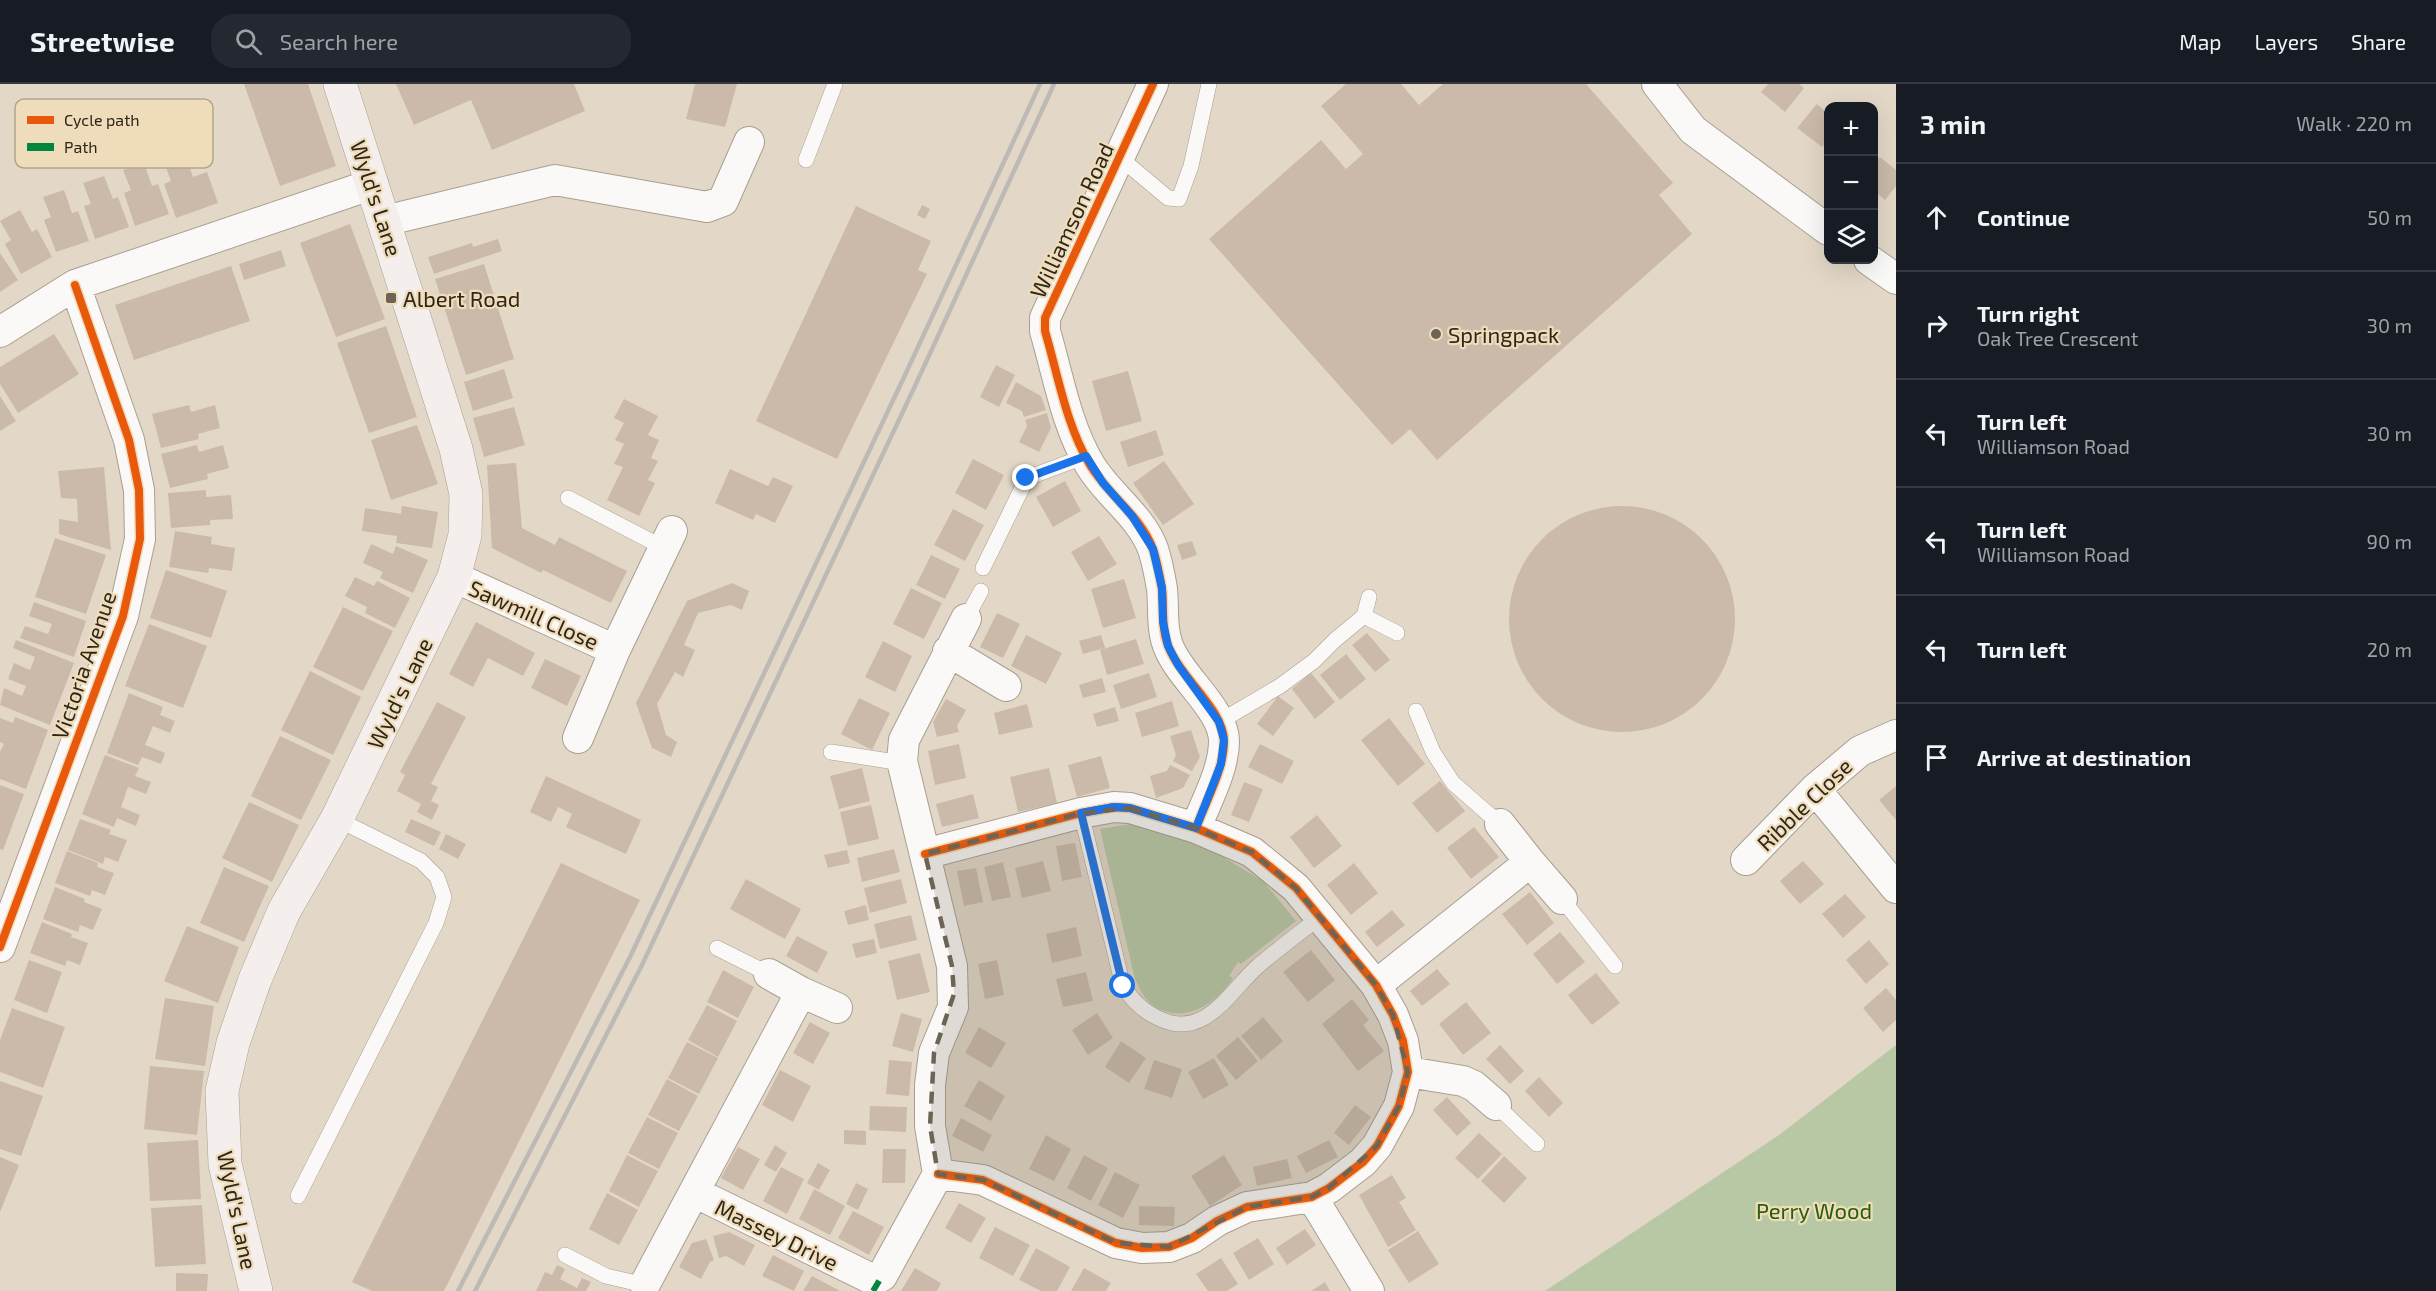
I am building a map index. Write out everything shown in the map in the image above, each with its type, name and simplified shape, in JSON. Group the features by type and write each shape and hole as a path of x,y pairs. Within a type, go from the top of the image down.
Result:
{"main road":[{"name":"Wyld's Lane","path":"256,1291 225,1164 222,1091 233,1043 254,982 284,911 337,819 454,577 465,535 466,494 456,449 340,84"}],"street":[{"name":"Williamson Road","path":"1153,84 1046,318 1045,331 1077,439 1103,483 1132,516 1153,549 1162,588 1163,622 1168,646 1178,665 1219,722 1224,740 1221,764 1196,828"},
{"path":"1657,84 1693,130 1824,227"},
{"path":"384,221 555,180 707,207 723,201 749,142"},
{"path":"0,332 75,285 373,184"},
{"name":"Victoria Avenue","path":"0,947 123,616 140,539 139,490 129,440 75,285"},
{"name":"Sawmill Close","path":"578,738 615,650 668,540"},
{"name":"Sawmill Close","path":"454,577 615,650"},
{"path":"925,854 1081,813 1114,807 1130,808 1196,828 1252,852 1296,888 1376,985 1393,1015 1402,1041 1408,1072 1399,1107 1388,1130 1363,1162 1329,1188 1312,1197 1247,1207 1217,1221 1192,1238 1169,1247 1142,1248 1116,1244 983,1180 938,1174 930,1126 930,1085 934,1053 953,1007 952,966 902,763 904,740 966,619"},
{"path":"948,651 1006,686"},
{"name":"Ribble Close","path":"1746,860 1815,789 1860,751 1896,735"},
{"path":"1815,789 1896,888"},
{"path":"1500,824 1562,899"},
{"path":"1376,985 1530,861"},
{"path":"769,974 837,1008"},
{"path":"694,1192 801,992"},
{"path":"1408,1072 1463,1081 1474,1086 1496,1105"},
{"name":"Massey Drive","path":"651,1288 694,1192 874,1280 882,1276 938,1174"},
{"path":"1312,1197 1369,1291"}],"lane":[{"path":"806,160 835,84"},
{"path":"1119,157 1168,198 1179,198 1191,166 1209,84"},
{"path":"983,568 1026,478 1086,456"},
{"path":"568,498 668,540"},
{"path":"966,619 981,591"},
{"path":"1219,722 1297,674 1365,616 1369,597"},
{"path":"1365,616 1397,633"},
{"path":"1416,711 1433,752 1453,783 1500,824"},
{"path":"831,752 902,763"},
{"path":"1081,813 1123,986 1138,1006 1167,1023 1189,1024 1207,1017 1224,1003 1256,967 1320,917"},
{"path":"298,1196 436,923 444,897 436,877 421,861 337,819"},
{"path":"1562,899 1615,966"},
{"path":"717,948 769,974"},
{"path":"1496,1105 1537,1144"},
{"path":"565,1255 606,1275 651,1288"}],"highlighted area":[{"path":"1130,808 1196,828 1252,852 1296,888 1376,985 1393,1015 1408,1072 1399,1106 1377,1146 1329,1188 1312,1197 1247,1207 1169,1247 1116,1243 983,1180 938,1174 930,1126 934,1053 954,994 952,966 925,854 1081,813"}],"green space":[{"path":"1131,824 1213,851 1263,881 1296,921 1241,964 1238,962 1229,976 1233,978 1226,987 1218,996 1198,1009 1176,1013 1154,1006 1143,994 1135,979 1100,829"},
{"name":"Perry Wood","path":"1896,1045 1896,1291 1545,1291 1779,1135"}],"building":[{"path":"244,84 308,84 336,166 280,186"},
{"path":"396,84 574,84 585,111 492,150 471,100 414,125"},
{"path":"695,84 737,84 725,127 686,119"},
{"name":"Springpack","path":"1346,84 1401,84 1419,105 1443,84 1586,84 1673,183 1659,195 1692,234 1437,460 1410,429 1392,445 1209,239 1321,140 1346,169 1363,154 1321,106"},
{"path":"1768,84 1799,84 1804,88 1785,112 1761,92"},
{"path":"1817,104 1824,110 1824,144 1822,147 1797,128"},
{"path":"1880,157 1896,170 1896,186 1885,200 1878,194 1878,160"},
{"path":"146,168 152,186 158,184 169,214 135,226 124,193 131,190 123,170"},
{"path":"166,168 190,168 193,177 207,172 218,203 176,218 164,184 171,181"},
{"path":"104,176 113,199 118,197 129,227 95,239 84,206 91,204 83,183"},
{"path":"64,190 72,213 78,211 89,241 56,252 44,220 51,217 43,197"},
{"path":"922,205 930,209 925,219 917,215"},
{"path":"856,206 931,241 918,270 927,274 837,459 756,421"},
{"path":"20,210 32,232 37,229 52,257 21,274 5,244 11,240 0,221"},
{"path":"350,224 385,319 336,337 300,243"},
{"path":"498,239 502,251 434,274 428,257 472,243 473,247"},
{"path":"281,250 286,266 244,280 239,264"},
{"path":"0,253 18,280 0,292"},
{"path":"484,264 514,359 466,375 435,279"},
{"path":"231,266 250,321 134,360 115,305"},
{"path":"386,326 417,417 369,433 337,343"},
{"path":"54,334 79,374 18,413 0,384 0,367"},
{"path":"996,365 1015,375 999,407 980,397"},
{"path":"504,369 513,398 473,411 464,382"},
{"path":"1128,371 1142,421 1106,431 1092,381"},
{"path":"1016,382 1041,396 1046,410 1024,417 1022,411 1006,403"},
{"path":"0,396 16,421 0,431"},
{"path":"624,399 658,416 648,435 659,440 651,458 658,461 648,480 655,483 639,516 607,500 623,467 614,464 624,444 615,440 624,423 614,418"},
{"path":"189,405 191,412 215,405 220,428 198,434 199,439 161,448 152,414"},
{"path":"514,407 525,445 484,457 473,418"},
{"path":"1047,413 1051,428 1039,452 1019,442 1027,426 1025,420"},
{"path":"417,425 438,484 391,500 371,440"},
{"path":"1156,430 1164,455 1128,467 1120,442"},
{"path":"197,445 199,452 223,445 229,468 207,474 208,479 170,488 161,454"},
{"path":"973,459 1004,475 986,510 955,493"},
{"path":"1164,461 1194,504 1163,525 1133,483"},
{"path":"516,463 522,528 555,545 559,537 627,571 611,603 543,570 541,573 492,548 487,465"},
{"path":"104,467 111,550 59,534 59,519 78,522 77,499 61,498 58,471"},
{"path":"730,469 768,486 773,477 793,486 775,523 756,514 753,520 715,503"},
{"path":"1065,481 1081,511 1053,527 1036,497"},
{"path":"206,490 206,497 231,495 233,519 210,520 210,525 171,528 168,493"},
{"path":"402,506 438,512 432,548 396,543 397,536 362,531 365,508 401,514"},
{"path":"1611,506 1633,506 1665,514 1675,519 1694,531 1710,547 1727,576 1733,597 1735,619 1733,641 1727,662 1710,691 1694,707 1665,724 1633,732 1611,732 1579,724 1569,719 1550,707 1534,691 1517,662 1509,630 1509,608 1517,576 1522,566 1534,547 1550,531 1579,514"},
{"path":"953,509 984,525 965,561 934,545"},
{"path":"175,531 212,537 211,544 235,548 232,571 209,568 208,573 169,567"},
{"path":"1099,536 1117,564 1088,581 1071,552"},
{"path":"55,538 106,555 86,614 35,597"},
{"path":"1192,541 1197,555 1182,560 1177,545"},
{"path":"371,544 393,554 396,546 428,560 413,593 380,578 383,572 363,563"},
{"path":"931,555 960,569 945,599 916,585"},
{"path":"166,570 227,591 211,638 150,618"},
{"path":"355,577 374,586 377,581 410,598 395,628 365,613 367,607 345,596"},
{"path":"1124,579 1136,618 1103,628 1091,589"},
{"path":"732,583 749,591 742,610 731,605 698,613 684,645 695,650 683,677 675,672 657,704 666,735 677,742 671,757 652,748 636,703 687,601"},
{"path":"911,588 942,603 924,639 893,624"},
{"path":"34,602 86,621 74,657 20,638 25,626 48,634 52,624 29,616"},
{"path":"343,607 393,631 363,691 313,667"},
{"path":"997,613 1020,624 1003,658 980,647"},
{"path":"476,622 535,653 523,676 488,658 473,687 449,674"},
{"path":"149,624 207,646 183,708 125,686"},
{"path":"1367,633 1390,660 1375,672 1352,645"},
{"path":"1026,635 1062,653 1046,684 1011,666"},
{"path":"1101,635 1105,648 1083,654 1079,641"},
{"path":"1136,639 1144,664 1107,675 1100,650"},
{"path":"16,640 74,663 50,725 0,705 4,688 22,696 26,686 8,679 14,663 30,670 35,657 13,648"},
{"path":"883,641 912,656 895,692 865,677"},
{"path":"1346,654 1366,679 1340,700 1320,675"},
{"path":"545,659 581,676 567,706 531,688"},
{"path":"310,671 361,697 333,755 281,730"},
{"path":"1149,673 1157,697 1121,709 1113,685"},
{"path":"1311,673 1335,702 1315,719 1292,689"},
{"path":"1102,678 1106,692 1083,698 1079,685"},
{"path":"129,693 163,707 160,715 175,721 170,733 153,726 145,745 165,753 161,764 142,757 138,765 107,753"},
{"path":"1278,696 1294,708 1273,736 1257,724"},
{"path":"859,698 890,713 872,750 841,734"},
{"path":"946,699 966,710 957,726 959,732 937,737 933,722"},
{"path":"1172,701 1179,726 1142,737 1135,713"},
{"path":"437,702 466,717 431,784 438,787 431,801 439,805 432,820 417,812 421,804 397,791 405,775 400,772"},
{"path":"1027,704 1033,727 999,735 994,713"},
{"path":"1115,707 1119,721 1097,727 1093,714"},
{"path":"15,717 48,730 26,789 0,779 0,752 4,744 0,742 0,718 13,723"},
{"path":"1389,718 1425,764 1398,786 1361,740"},
{"path":"1191,730 1200,757 1192,771 1173,761 1176,755 1170,736"},
{"path":"280,736 331,760 301,820 251,796"},
{"path":"959,744 966,778 935,785 928,751"},
{"path":"1260,744 1294,761 1282,784 1248,767"},
{"path":"105,755 139,768 135,776 151,782 146,794 128,787 121,807 140,815 136,826 117,818 114,827 82,814"},
{"path":"1101,756 1110,788 1077,797 1068,765"},
{"path":"1170,765 1190,775 1183,788 1156,798 1150,776 1167,771"},
{"path":"862,768 870,801 839,809 830,776"},
{"path":"1049,768 1057,803 1018,812 1010,777"},
{"path":"546,776 641,820 626,854 566,827 572,814 558,807 551,822 530,812"},
{"path":"1440,781 1465,811 1437,833 1412,803"},
{"path":"1244,782 1263,789 1249,822 1231,815"},
{"path":"0,785 24,794 3,850 0,849"},
{"path":"1896,786 1896,820 1879,800"},
{"path":"973,794 979,818 942,827 936,804"},
{"path":"249,802 299,825 272,882 222,858"},
{"path":"871,805 879,839 848,846 840,812"},
{"path":"1317,815 1342,846 1314,868 1290,837"},
{"path":"80,819 111,830 109,834 127,840 118,862 105,857 103,864 68,850"},
{"path":"411,819 441,832 434,846 405,832"},
{"path":"1474,827 1499,857 1471,879 1447,848"},
{"path":"446,834 466,844 458,859 439,849"},
{"path":"1075,843 1082,877 1062,881 1056,846"},
{"path":"894,849 900,872 862,882 857,858"},
{"path":"847,850 850,863 828,868 824,855"},
{"path":"67,851 98,863 97,867 114,873 105,895 92,890 90,896 55,883"},
{"path":"1043,861 1051,891 1022,898 1015,868"},
{"path":"1803,861 1824,884 1800,904 1780,881"},
{"path":"1003,862 1011,897 992,901 984,867"},
{"path":"561,863 640,900 444,1291 372,1291 352,1282"},
{"path":"1354,863 1378,893 1351,915 1327,885"},
{"path":"224,867 269,886 244,942 200,923"},
{"path":"976,868 983,902 964,906 957,871"},
{"path":"746,879 801,909 785,939 730,909"},
{"path":"901,879 907,903 870,913 864,888"},
{"path":"55,887 85,899 84,902 102,909 93,930 80,925 78,932 43,919"},
{"path":"1530,892 1554,923 1527,945 1502,914"},
{"path":"1845,894 1866,917 1843,938 1822,914"},
{"path":"866,905 869,920 848,925 844,911"},
{"path":"1392,910 1405,925 1377,947 1365,932"},
{"path":"911,915 917,940 880,949 874,924"},
{"path":"42,922 88,943 80,965 67,960 65,966 30,953"},
{"path":"187,926 239,947 218,1003 164,981"},
{"path":"1076,927 1082,956 1052,963 1046,934"},
{"path":"1560,932 1585,962 1557,984 1533,954"},
{"path":"797,936 828,952 817,973 786,956"},
{"path":"874,939 877,953 856,958 852,944"},
{"path":"1869,940 1889,964 1866,984 1846,960"},
{"path":"1311,950 1335,980 1308,1002 1283,972"},
{"path":"920,953 930,992 897,1000 888,961"},
{"path":"29,960 62,972 47,1013 14,1000"},
{"path":"997,960 1004,995 985,999 978,964"},
{"path":"1437,969 1450,984 1422,1006 1410,991"},
{"path":"723,970 754,987 738,1018 707,1002"},
{"path":"1086,972 1093,1001 1063,1007 1056,979"},
{"path":"1596,973 1620,1003 1592,1025 1568,995"},
{"path":"1886,988 1896,1000 1896,1020 1883,1032 1863,1008"},
{"path":"165,998 214,1006 205,1066 155,1059"},
{"path":"1352,999 1369,1020 1363,1025 1384,1051 1358,1071 1322,1024"},
{"path":"1466,1002 1491,1033 1463,1055 1439,1024"},
{"path":"707,1005 737,1021 718,1057 688,1040"},
{"path":"12,1008 65,1027 43,1088 0,1072 0,1040"},
{"path":"901,1013 922,1019 913,1052 892,1046"},
{"path":"1097,1013 1113,1038 1088,1055 1072,1030"},
{"path":"1263,1017 1283,1041 1261,1060 1241,1036"},
{"path":"810,1022 830,1033 813,1064 793,1053"},
{"path":"979,1027 1006,1043 991,1068 965,1053"},
{"path":"1238,1037 1258,1061 1236,1080 1216,1056"},
{"path":"1121,1041 1146,1058 1129,1083 1105,1067"},
{"path":"687,1042 718,1058 699,1094 668,1078"},
{"path":"1500,1045 1524,1071 1510,1084 1486,1059"},
{"path":"1214,1058 1229,1085 1203,1099 1188,1072"},
{"path":"889,1060 912,1062 909,1096 886,1094"},
{"path":"1154,1060 1182,1069 1172,1098 1144,1089"},
{"path":"150,1066 204,1071 197,1135 144,1129"},
{"path":"780,1070 811,1086 793,1122 762,1105"},
{"path":"1539,1077 1563,1103 1549,1117 1525,1091"},
{"path":"667,1079 698,1096 679,1131 648,1115"},
{"path":"979,1080 1005,1096 991,1121 964,1106"},
{"path":"0,1081 43,1096 21,1156 0,1149"},
{"path":"1447,1097 1471,1123 1457,1136 1433,1110"},
{"path":"1355,1105 1371,1117 1349,1145 1334,1133"},
{"path":"870,1106 907,1107 906,1132 869,1130"},
{"path":"647,1117 678,1133 659,1169 628,1153"},
{"path":"961,1118 992,1135 983,1152 952,1136"},
{"path":"844,1130 866,1131 866,1145 844,1144"},
{"path":"1479,1133 1502,1154 1478,1179 1455,1158"},
{"path":"1046,1135 1071,1149 1054,1181 1029,1169"},
{"path":"198,1140 201,1199 150,1201 147,1143"},
{"path":"1329,1140 1338,1157 1306,1173 1297,1156"},
{"path":"775,1145 787,1153 776,1172 764,1165"},
{"path":"738,1147 760,1159 743,1190 721,1178"},
{"path":"883,1149 906,1149 905,1183 882,1183"},
{"path":"627,1155 658,1171 639,1207 609,1191"},
{"path":"1084,1155 1108,1168 1091,1201 1067,1188"},
{"path":"1224,1155 1242,1185 1210,1206 1191,1176"},
{"path":"1504,1156 1527,1178 1504,1203 1481,1181"},
{"path":"0,1157 19,1165 0,1212"},
{"path":"1287,1159 1292,1178 1257,1186 1253,1167"},
{"path":"818,1163 830,1170 819,1190 807,1183"},
{"path":"781,1167 804,1179 787,1214 763,1201"},
{"path":"1115,1172 1140,1185 1123,1218 1098,1205"},
{"path":"1392,1175 1406,1198 1399,1202 1416,1230 1388,1247 1359,1195"},
{"path":"856,1183 868,1189 858,1210 846,1204"},
{"path":"814,1189 845,1206 830,1235 799,1219"},
{"path":"607,1193 638,1210 619,1245 589,1229"},
{"path":"959,1203 986,1218 971,1243 945,1228"},
{"path":"202,1205 206,1264 155,1267 151,1208"},
{"path":"1139,1206 1175,1207 1174,1226 1139,1225"},
{"path":"853,1211 884,1227 869,1255 838,1238"},
{"path":"995,1227 1030,1245 1013,1276 979,1258"},
{"path":"1305,1229 1316,1245 1287,1265 1276,1248"},
{"path":"1418,1231 1439,1264 1409,1283 1388,1250"},
{"path":"729,1232 755,1245 744,1266 726,1256 719,1258 713,1236"},
{"path":"1258,1238 1274,1264 1249,1280 1233,1253"},
{"path":"706,1239 714,1260 710,1262 701,1279 679,1267 692,1243"},
{"path":"1036,1248 1070,1267 1057,1291 1041,1291 1019,1280"},
{"path":"773,1255 804,1271 794,1291 762,1276"},
{"path":"1221,1258 1238,1284 1227,1291 1208,1291 1196,1274"},
{"path":"557,1265 565,1269 560,1279 577,1288 582,1278 591,1282 586,1291 536,1291 545,1272 552,1275"},
{"path":"915,1268 941,1283 937,1291 901,1291"},
{"path":"1084,1268 1111,1283 1106,1291 1071,1291"},
{"path":"176,1273 208,1274 207,1291 176,1291"},
{"path":"812,1276 840,1291 803,1291"},
{"path":"1325,1282 1330,1291 1311,1291"}],"railway":[{"path":"458,1291 630,957 1040,84"},
{"path":"475,1291 642,965 915,386 1054,84"}],"marked path":[{"path":"873,1291 882,1276"}],"cycle path":[{"path":"1153,84 1045,318 1045,331 1063,400 1082,450 1097,476 1141,526 1153,549 1162,589 1164,626 1169,648 1183,671 1210,706 1222,729 1224,741 1221,763 1196,828"},
{"path":"0,947 123,616 140,539 139,490 129,440 75,285"},
{"path":"925,854 1081,813 1114,807 1130,808 1196,828 1252,852 1296,888 1376,985 1393,1015 1403,1041 1408,1072 1399,1106 1377,1146 1363,1162 1329,1188 1312,1197 1247,1207 1217,1221 1192,1238 1169,1247 1142,1248 1116,1243 983,1180 938,1174"}],"place":[{"name":"Albert Road","path":"391,298"},
{"name":"Springpack","path":"1436,334"}],"route":[{"path":"1026,478 1086,456 1103,483 1132,516 1153,549 1162,588 1163,622 1168,646 1178,665 1219,722 1224,740 1221,764 1196,828 1130,808 1114,807 1081,813 1123,986"}]}
